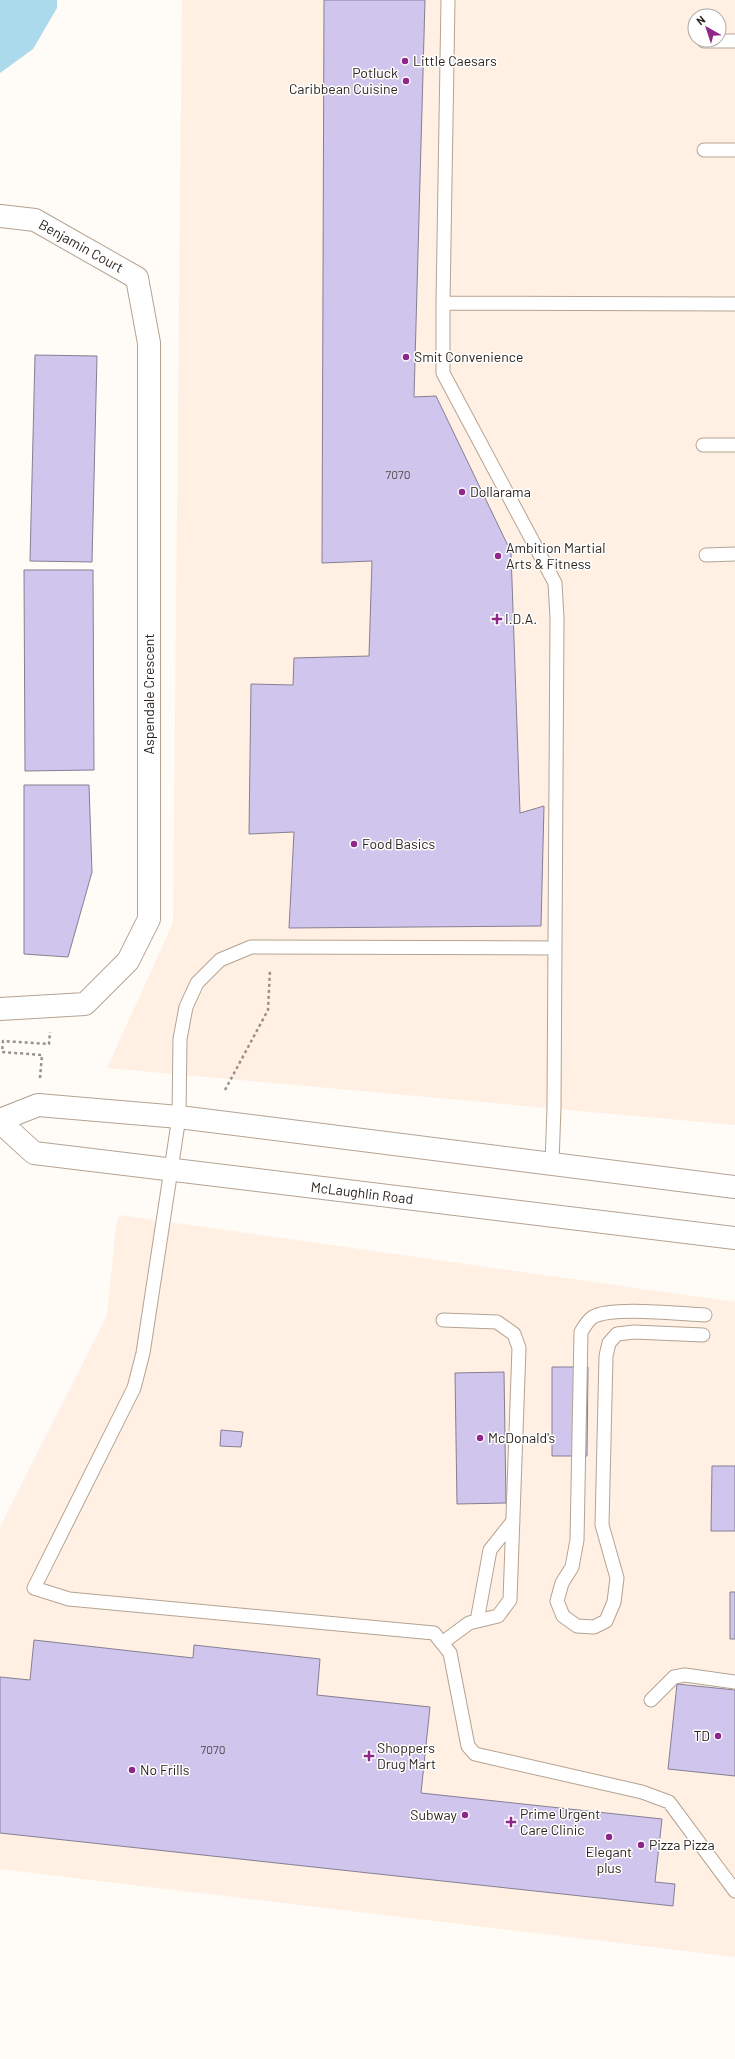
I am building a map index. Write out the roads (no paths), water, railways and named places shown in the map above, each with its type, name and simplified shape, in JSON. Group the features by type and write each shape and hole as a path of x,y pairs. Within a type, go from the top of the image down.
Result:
{"street":[{"name":"Benjamin Court","path":"0,216 35,220 137,278"},
{"name":"Aspendale Crescent","path":"0,1009 85,1004 128,961 149,919 149,343 137,278"},
{"name":"McLaughlin Road","path":"735,1186 179,1117 38,1105 0,1121 34,1153 735,1238"}],"lane":[{"path":"448,0 442,304 443,373 555,583 557,618 554,1106 552,1163"},
{"path":"704,150 735,150"},
{"path":"442,304 735,304"},
{"path":"704,445 735,445"},
{"path":"706,554 735,554"},
{"path":"555,948 251,947 220,960 197,984 186,1007 180,1039 179,1117 143,1353 134,1388 34,1588 69,1599 434,1633 450,1653 468,1746 475,1754 642,1792 669,1802 735,1891"},
{"path":"703,1335 634,1332 617,1334 609,1344 606,1356 602,1525 618,1578 614,1602 606,1621 594,1627 577,1626 563,1616 557,1601 562,1584 572,1567 577,1540 581,1332 592,1318 603,1314 626,1312 705,1315"},
{"path":"442,1643 469,1624 498,1616 510,1600 519,1348 514,1334 497,1322 444,1320"},
{"path":"477,1621 490,1550 513,1521"},
{"path":"651,1700 674,1677 685,1675 735,1682"}],"water":[{"path":"0,0 57,0 57,8 33,49 0,73"}],"place":[{"name":"Little Caesars","path":"405,61"},
{"name":"Potluck Caribbean Cuisine","path":"406,81"},
{"name":"Smit Convenience","path":"406,357"},
{"name":"Dollarama","path":"462,492"},
{"name":"Ambition Martial Arts & Fitness","path":"498,556"},
{"name":"I.D.A.","path":"497,619"},
{"name":"Food Basics","path":"354,844"},
{"name":"McDonald's","path":"480,1438"},
{"name":"TD","path":"718,1736"},
{"name":"Shoppers Drug Mart","path":"369,1756"},
{"name":"No Frills","path":"132,1770"},
{"name":"Subway","path":"465,1815"},
{"name":"Prime Urgent Care Clinic","path":"511,1822"},
{"name":"Elegant plus","path":"609,1837"},
{"name":"Pizza Pizza","path":"641,1845"}]}
